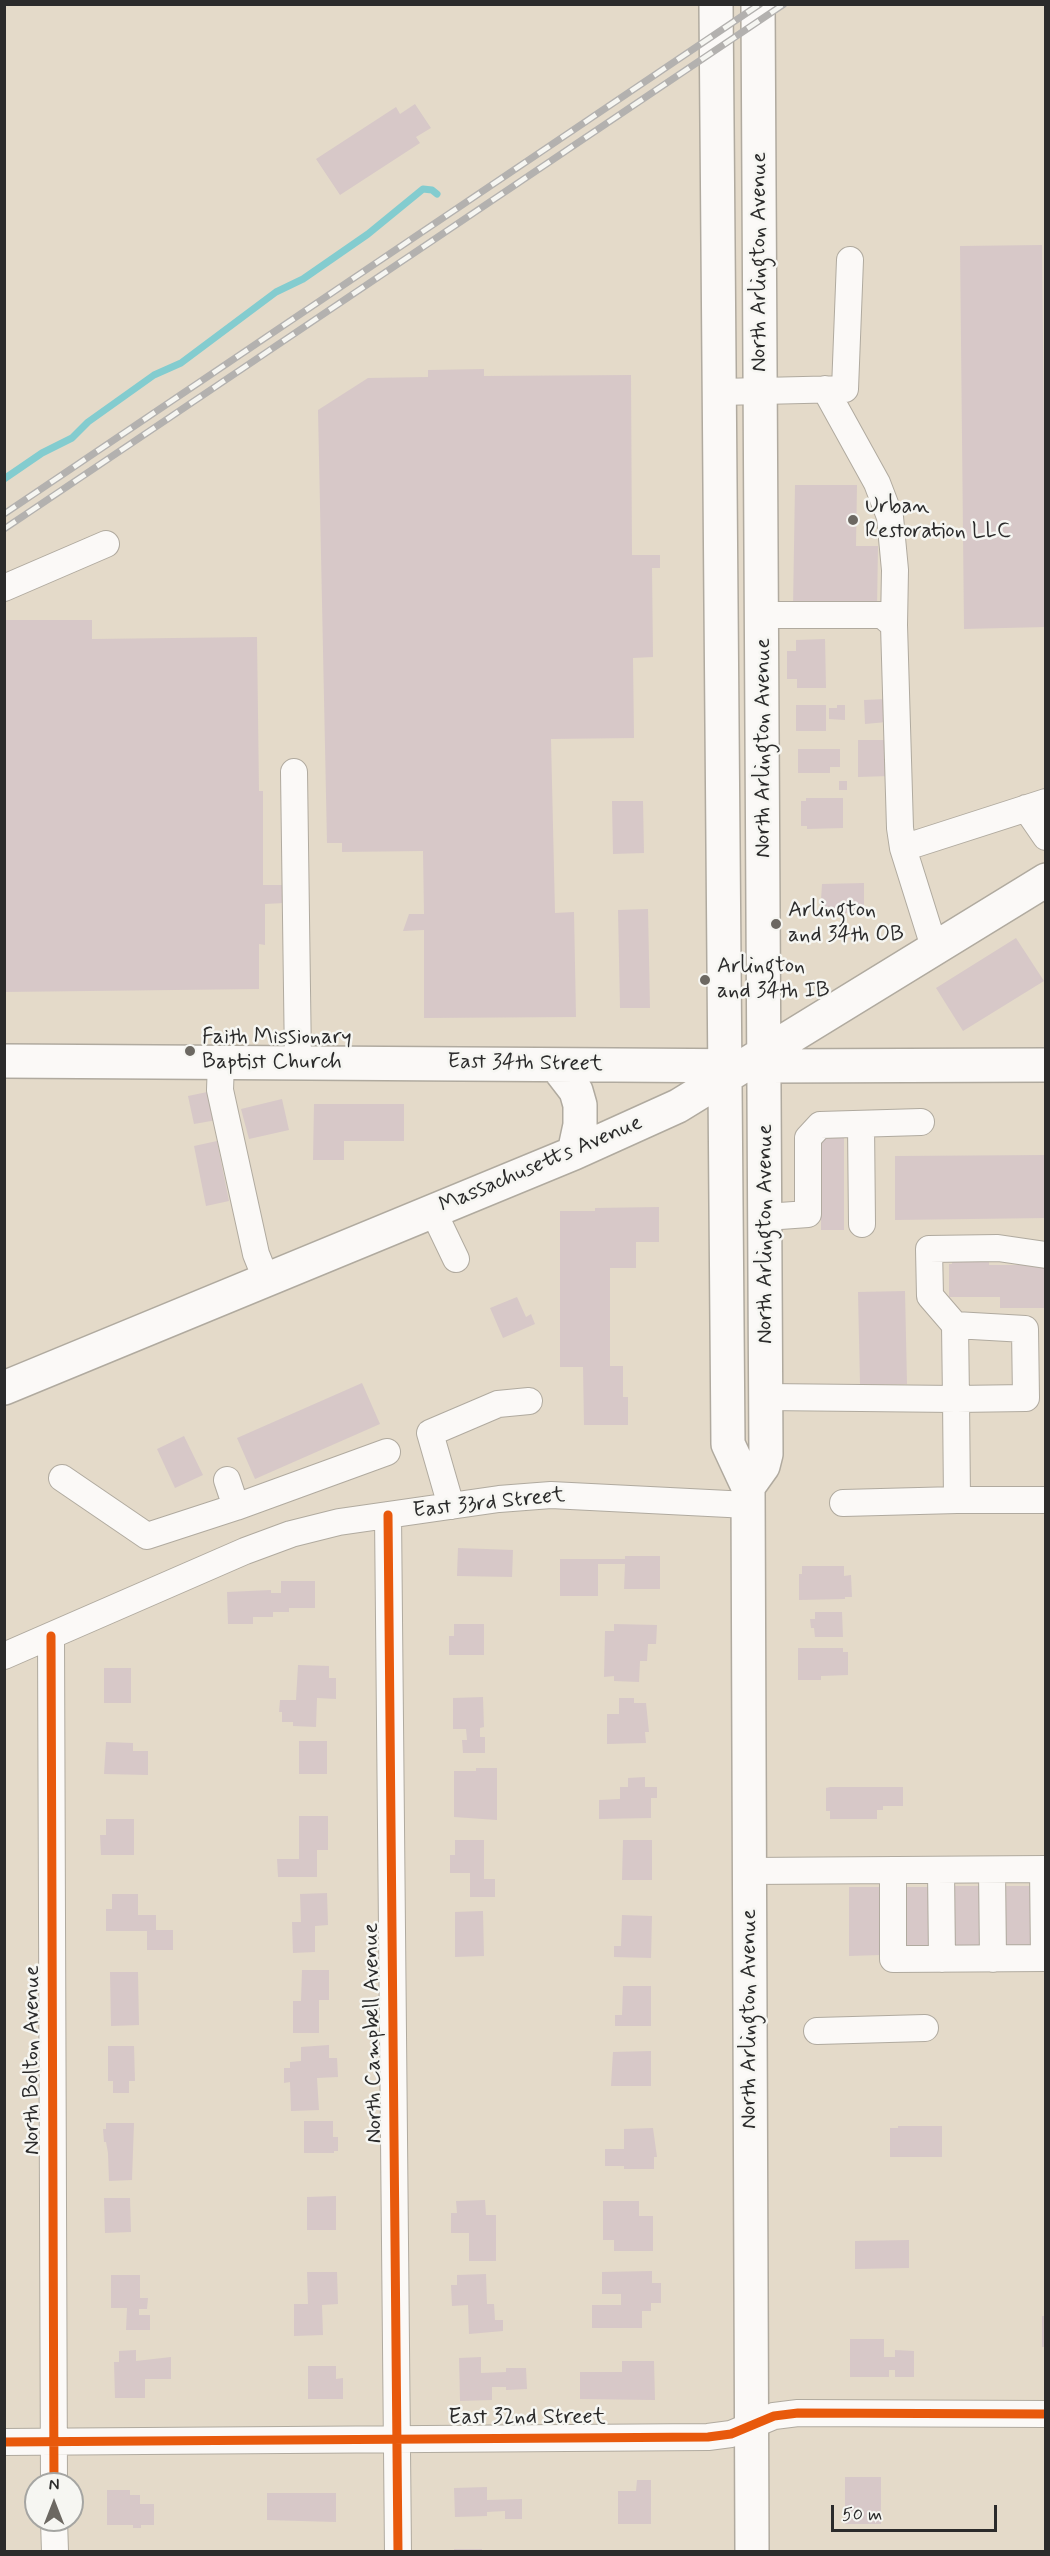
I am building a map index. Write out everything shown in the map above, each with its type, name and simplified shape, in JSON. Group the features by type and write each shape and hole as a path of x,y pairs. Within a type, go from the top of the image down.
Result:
{"main road":[{"name":"North Arlington Avenue","path":"716,4 720,392 746,1066 766,1217 766,1459 748,1496"},
{"name":"North Arlington Avenue","path":"752,2552 748,1496 728,1444 746,1066 763,615 758,4"},
{"name":"Massachusetts Avenue","path":"4,1388 574,1153 678,1106 1046,880"},
{"name":"East 34th Street","path":"4,1061 746,1066 1046,1065"},
{"path":"556,1065 576,1091 580,1105 580,1125 574,1153"}],"street":[{"path":"720,392 845,389 850,260"},
{"path":"825,389 872,474 890,517 895,570 894,625 900,828 903,848 934,950"},
{"path":"4,588 106,544"},
{"path":"763,615 882,615 894,625"},
{"path":"294,772 298,1062"},
{"path":"903,848 1036,805 1046,837"},
{"path":"221,1062 220,1090 256,1254 266,1279"},
{"path":"766,1217 808,1214 808,1138 820,1125 921,1122"},
{"path":"861,1124 862,1224"},
{"path":"433,1211 456,1259"},
{"path":"957,1500 955,1325 930,1296 929,1249 998,1248 1046,1256"},
{"path":"766,1397 956,1399 1036,1397 1035,1330 955,1325"},
{"path":"451,1506 430,1433 498,1404 529,1401"},
{"path":"62,1478 147,1536 236,1507 387,1452"},
{"path":"226,1480 236,1507"},
{"name":"East 33rd Street","path":"4,1656 245,1551 291,1534 339,1522 551,1495 748,1496"},
{"path":"843,1503 1046,1500"},
{"name":"North Campbell Avenue","path":"388,1515 398,2552"},
{"name":"North Bolton Avenue","path":"51,1635 54,2472"},
{"path":"749,1871 893,1870 993,1870 1044,1869 1045,1958 893,1959 893,1870"},
{"path":"941,1870 942,1959"},
{"path":"993,1870 993,1959"},
{"path":"817,2031 925,2028"},
{"name":"East 32nd Street","path":"4,2442 708,2437 731,2434 774,2416 798,2413 1046,2414"},
{"path":"54,2532 54,2552"}],"building":[{"path":"415,104 431,128 416,137 420,143 340,195 316,159 396,107 400,114"},
{"path":"1042,245 1046,627 964,629 960,246"},
{"path":"484,369 484,376 631,375 632,555 660,555 660,568 652,568 653,657 633,658 634,738 551,739 555,913 574,912 576,1017 424,1018 424,930 403,931 409,914 424,914 423,851 342,852 342,843 327,843 318,410 368,378 428,377 428,370"},
{"path":"795,485 857,485 856,546 878,546 877,609 793,608"},
{"path":"4,620 92,620 92,639 257,637 259,791 263,791 263,885 284,885 284,903 265,904 265,945 259,944 259,989 4,992"},
{"path":"825,639 826,688 797,688 797,679 787,679 787,651 796,651 796,640"},
{"path":"886,699 887,722 865,724 864,700"},
{"path":"796,705 826,705 826,731 796,731"},
{"path":"837,705 845,705 845,720 829,719 829,708 837,708"},
{"path":"858,740 890,740 890,776 858,777"},
{"path":"798,749 840,749 840,767 830,767 830,773 798,773"},
{"path":"839,781 847,781 847,790 839,790"},
{"path":"806,798 843,798 843,828 807,829 807,826 801,826 801,801 806,801"},
{"path":"612,801 643,801 644,853 613,854"},
{"path":"864,883 864,913 820,916 822,884"},
{"path":"648,909 650,1008 620,1008 618,910"},
{"path":"1016,938 1044,981 963,1031 936,988"},
{"path":"212,1091 217,1120 194,1124 188,1096"},
{"path":"282,1099 289,1130 249,1139 241,1109"},
{"path":"314,1104 404,1104 404,1141 344,1141 344,1160 313,1160"},
{"path":"821,1137 844,1137 844,1230 821,1230"},
{"path":"217,1141 229,1201 206,1206 194,1146"},
{"path":"1046,1155 1046,1218 895,1220 895,1156"},
{"path":"659,1207 659,1242 636,1242 636,1268 610,1268 610,1366 623,1366 623,1397 628,1397 628,1425 584,1425 583,1367 560,1367 560,1211"},
{"path":"952,1255 989,1255 989,1265 1046,1265 1046,1308 1000,1308 1000,1297 949,1297 949,1264 952,1264"},
{"path":"905,1291 907,1384 860,1385 858,1292"},
{"path":"517,1297 526,1317 531,1314 535,1324 503,1338 490,1308"},
{"path":"362,1383 380,1424 255,1479 237,1438"},
{"path":"184,1436 203,1475 175,1488 157,1449"},
{"path":"458,1548 513,1550 512,1577 457,1576"},
{"path":"625,1556 660,1556 660,1589 624,1589 625,1564 598,1564 598,1596 560,1596 560,1559 625,1559"},
{"path":"802,1566 844,1566 844,1576 851,1575 852,1597 799,1600 799,1574 802,1574"},
{"path":"281,1581 315,1581 315,1608 289,1608 289,1612 273,1612 273,1617 253,1617 253,1624 228,1624 227,1592 271,1590 271,1593 281,1593"},
{"path":"815,1612 842,1612 843,1637 815,1637 810,1619 815,1619"},
{"path":"454,1624 484,1624 484,1655 449,1655 449,1636 454,1636"},
{"path":"614,1624 657,1625 656,1644 648,1644 647,1661 640,1661 639,1682 614,1681 614,1676 604,1677 605,1631 614,1631"},
{"path":"798,1648 843,1648 843,1652 848,1652 848,1675 821,1676 821,1680 798,1680"},
{"path":"298,1665 329,1666 329,1678 336,1678 336,1699 317,1698 316,1727 293,1726 293,1722 282,1722 282,1712 279,1712 280,1700 296,1700"},
{"path":"104,1668 131,1668 131,1703 104,1703"},
{"path":"483,1697 484,1727 480,1728 480,1737 485,1737 485,1753 463,1753 462,1740 467,1740 466,1729 453,1729 453,1698"},
{"path":"619,1698 634,1698 634,1703 646,1703 649,1732 645,1732 646,1743 607,1744 607,1714 619,1714"},
{"path":"299,1741 327,1741 327,1774 299,1774"},
{"path":"106,1742 133,1743 133,1751 148,1751 148,1775 104,1774"},
{"path":"476,1768 497,1768 497,1820 454,1817 454,1771 476,1771"},
{"path":"645,1777 645,1787 657,1787 657,1798 651,1798 651,1818 599,1819 599,1800 620,1799 620,1787 628,1787 628,1778"},
{"path":"903,1787 903,1806 883,1806 883,1810 877,1810 877,1819 830,1819 830,1811 826,1811 826,1788"},
{"path":"299,1816 328,1816 328,1850 317,1850 317,1877 278,1877 277,1859 299,1859"},
{"path":"106,1819 134,1819 134,1855 101,1855 100,1835 106,1835"},
{"path":"455,1840 484,1840 484,1879 495,1879 495,1897 470,1897 470,1873 450,1873 450,1855 455,1855"},
{"path":"623,1840 652,1840 652,1880 622,1880"},
{"path":"953,1886 984,1886 985,1951 954,1952"},
{"path":"1004,1886 1035,1886 1035,1951 1004,1951"},
{"path":"849,1887 881,1887 881,1955 849,1956"},
{"path":"902,1887 933,1887 934,1952 903,1952"},
{"path":"327,1893 328,1925 315,1926 315,1952 293,1953 292,1922 301,1922 300,1894"},
{"path":"112,1894 138,1894 138,1915 156,1915 156,1930 173,1930 173,1950 147,1950 147,1931 106,1931 106,1909 112,1909"},
{"path":"483,1911 484,1956 455,1957 455,1912"},
{"path":"622,1915 652,1916 651,1958 614,1957 614,1946 621,1946"},
{"path":"302,1970 329,1970 329,2000 319,2000 319,2033 293,2033 293,2001 301,2001"},
{"path":"110,1972 138,1972 139,2025 111,2026"},
{"path":"623,1986 651,1986 651,2026 615,2026 615,2015 622,2015"},
{"path":"329,2045 329,2058 337,2058 338,2077 317,2078 319,2110 291,2111 290,2082 284,2083 284,2068 290,2068 290,2062 301,2061 301,2047"},
{"path":"108,2046 134,2046 135,2081 129,2081 129,2093 113,2093 113,2081 108,2081"},
{"path":"651,2051 651,2086 611,2086 613,2052"},
{"path":"304,2121 333,2121 333,2137 338,2137 338,2151 304,2153"},
{"path":"106,2123 134,2123 132,2180 109,2181 108,2153 103,2129 106,2129"},
{"path":"898,2126 942,2126 942,2157 890,2157 890,2128 898,2128"},
{"path":"653,2128 657,2157 654,2157 654,2169 624,2169 624,2166 605,2166 605,2149 624,2149 624,2129"},
{"path":"336,2196 336,2230 307,2230 307,2197"},
{"path":"104,2198 130,2198 131,2232 105,2233"},
{"path":"485,2200 486,2215 496,2215 496,2261 469,2261 469,2233 451,2233 451,2213 457,2213 456,2201"},
{"path":"603,2201 639,2201 639,2216 653,2216 653,2251 614,2251 614,2240 603,2240"},
{"path":"909,2240 909,2268 855,2269 855,2241"},
{"path":"652,2271 652,2283 661,2283 661,2303 651,2303 651,2311 642,2311 642,2328 592,2328 592,2305 621,2305 621,2294 602,2294 602,2272"},
{"path":"307,2272 337,2272 338,2304 322,2305 323,2335 294,2336 294,2304 308,2304"},
{"path":"486,2274 487,2304 494,2304 495,2320 503,2320 503,2331 469,2334 468,2305 452,2306 451,2285 457,2285 457,2275"},
{"path":"111,2275 140,2275 140,2298 148,2298 147,2309 139,2309 139,2315 150,2315 150,2330 126,2330 127,2308 111,2308"},
{"path":"1042,2316 1046,2316 1046,2347 1042,2347"},
{"path":"850,2339 884,2339 884,2357 895,2357 895,2350 914,2351 914,2377 895,2377 895,2370 889,2370 889,2377 850,2377"},
{"path":"136,2350 136,2361 171,2357 171,2379 145,2379 145,2398 115,2398 114,2362 119,2362 119,2351"},
{"path":"481,2357 481,2373 506,2372 506,2368 526,2368 527,2389 506,2390 506,2387 492,2387 492,2400 460,2401 459,2358"},
{"path":"622,2361 654,2361 655,2400 580,2399 580,2372 622,2372"},
{"path":"308,2366 336,2366 336,2379 343,2378 343,2399 308,2399"},
{"path":"845,2477 881,2477 881,2524 845,2524"},
{"path":"637,2480 651,2480 651,2524 618,2524 618,2491 636,2491"},
{"path":"487,2487 487,2500 522,2499 522,2519 505,2519 505,2511 487,2512 487,2516 455,2517 454,2488"},
{"path":"107,2490 130,2490 130,2495 140,2495 140,2504 154,2504 154,2525 141,2525 141,2528 133,2528 133,2525 107,2525"},
{"path":"267,2493 336,2493 336,2522 267,2520"},
{"path":"454,2549 482,2549 482,2552 454,2552"}],"waterway":[{"path":"4,479 42,453 72,438 88,422 154,375 181,363 276,292 303,279 368,234 423,189 432,190 437,194"}],"railway":[{"path":"4,514 760,4"},
{"path":"4,529 784,4"}],"cycle path":[{"path":"388,1515 398,2552"},
{"path":"51,1636 54,2472"},
{"path":"4,2442 708,2437 731,2434 774,2416 798,2413 1046,2414"}],"place":[{"name":"Urban Restoration LLC","path":"853,520"},
{"name":"Arlington and 34th OB","path":"776,924"},
{"name":"Arlington and 34th IB","path":"705,980"},
{"name":"Faith Missionary Baptist Church","path":"190,1051"}]}
